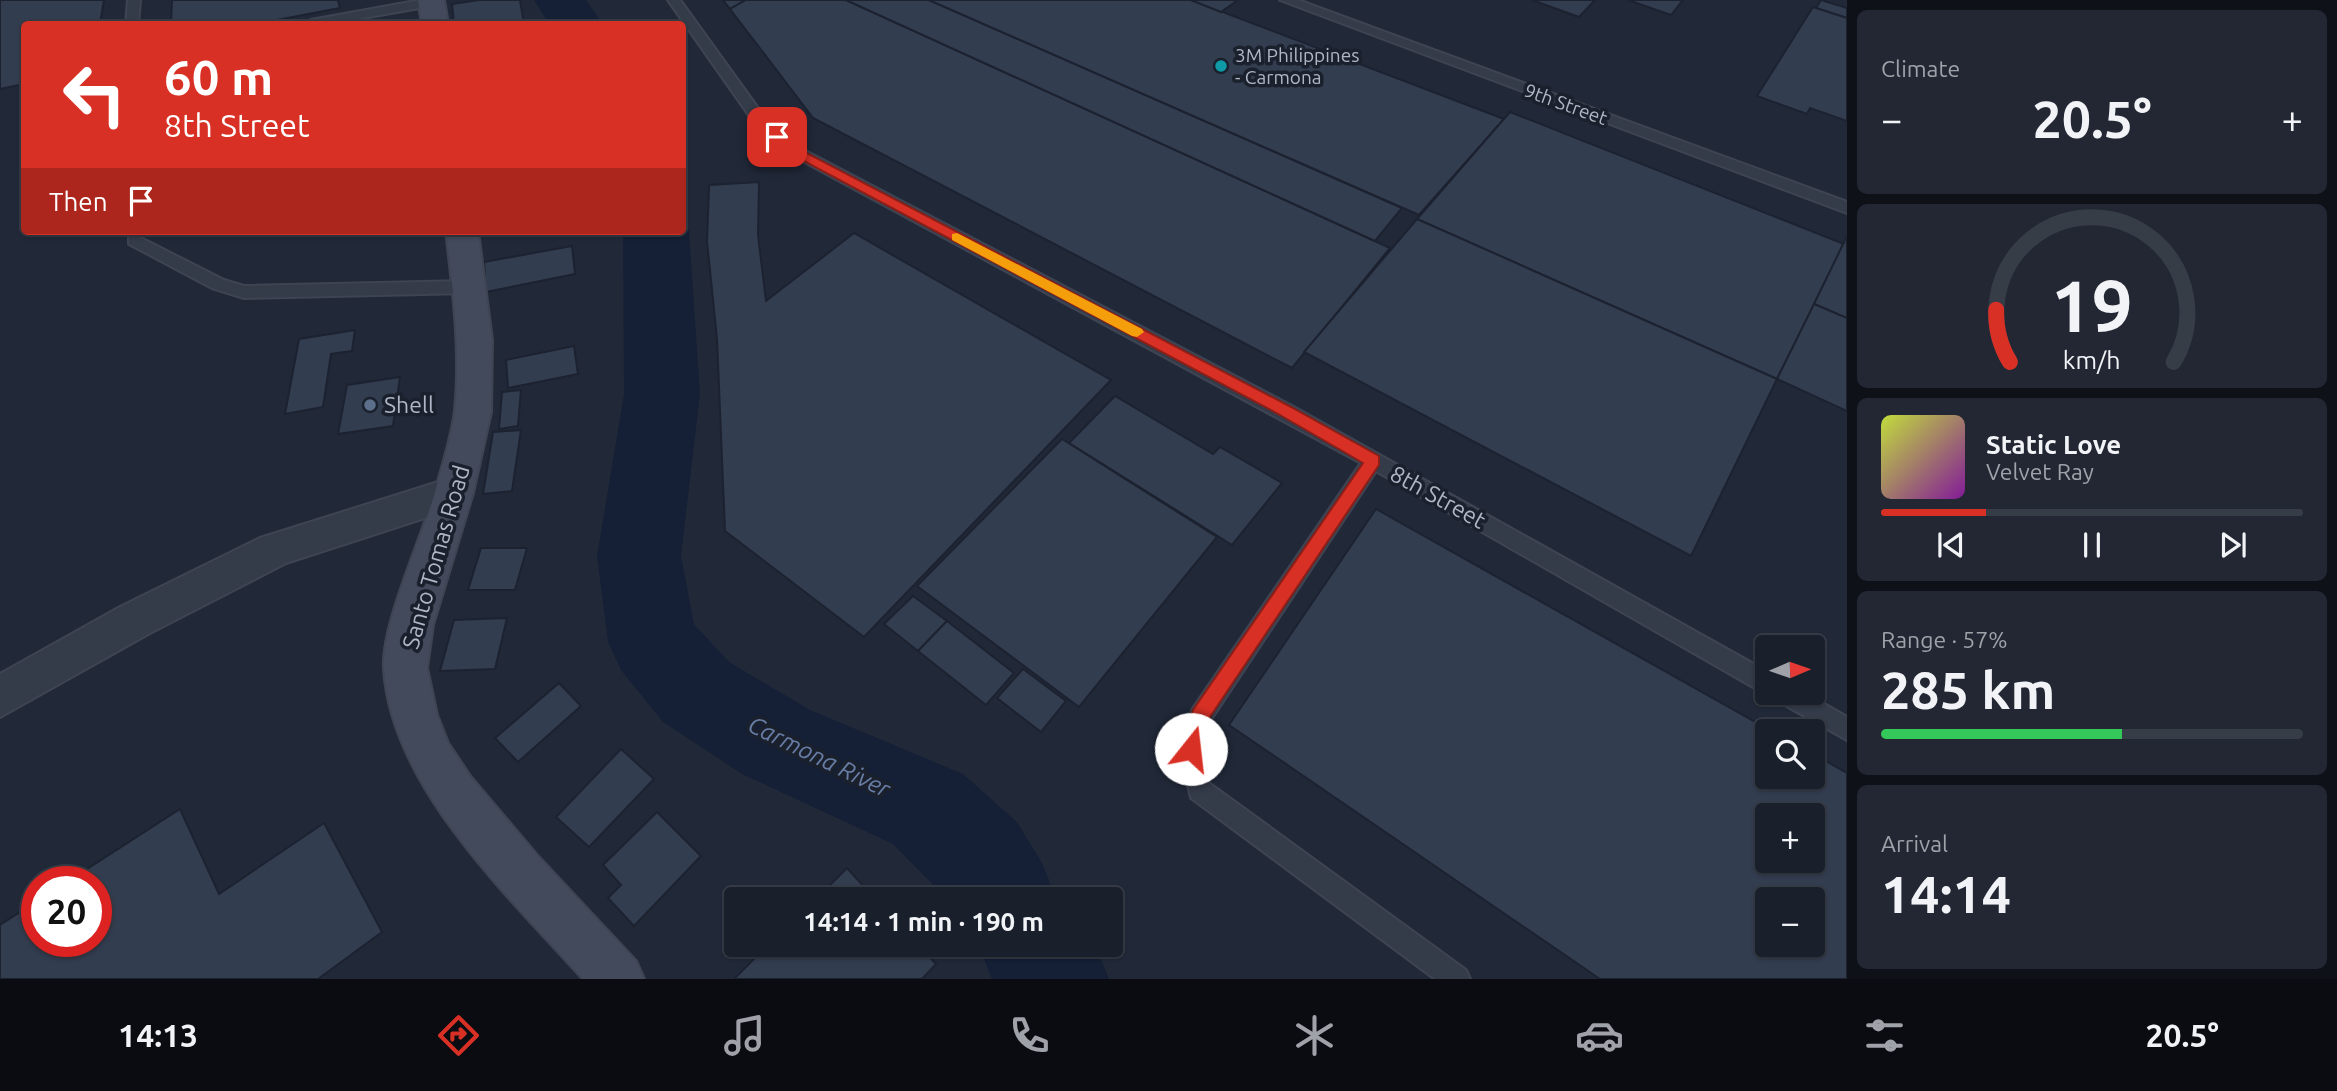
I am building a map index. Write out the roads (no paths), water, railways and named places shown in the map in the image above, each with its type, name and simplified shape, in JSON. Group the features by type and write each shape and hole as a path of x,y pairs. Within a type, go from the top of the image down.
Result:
{"street":[{"name":"Santo Tomas Road","path":"462,235 475,340 475,391 468,447 412,625 405,668 415,715 430,757 453,792 519,871 618,979"},
{"path":"0,697 135,620 255,558 454,493"}],"lane":[{"path":"132,21 134,0"},
{"name":"8th Street","path":"674,0 763,125 791,149 1273,404 1755,677"},
{"name":"9th Street","path":"1286,0 1847,208"},
{"path":"321,21 370,7 432,9"},
{"path":"135,240 218,284 244,292 468,287"},
{"path":"1373,461 1200,717 1191,749 1199,790 1457,979"},
{"path":"1805,705 1847,729"}],"waterway":[{"name":"Carmona River","path":"560,0 574,21"},
{"name":"Carmona River","path":"656,235 662,394 639,556 653,642 696,692 776,742 928,809 981,858 998,887"},
{"name":"Carmona River","path":"1038,957 1055,979"}],"place":[{"name":"3M Philippines - Carmona","path":"1221,66"},
{"name":"Shell","path":"370,405"}]}
